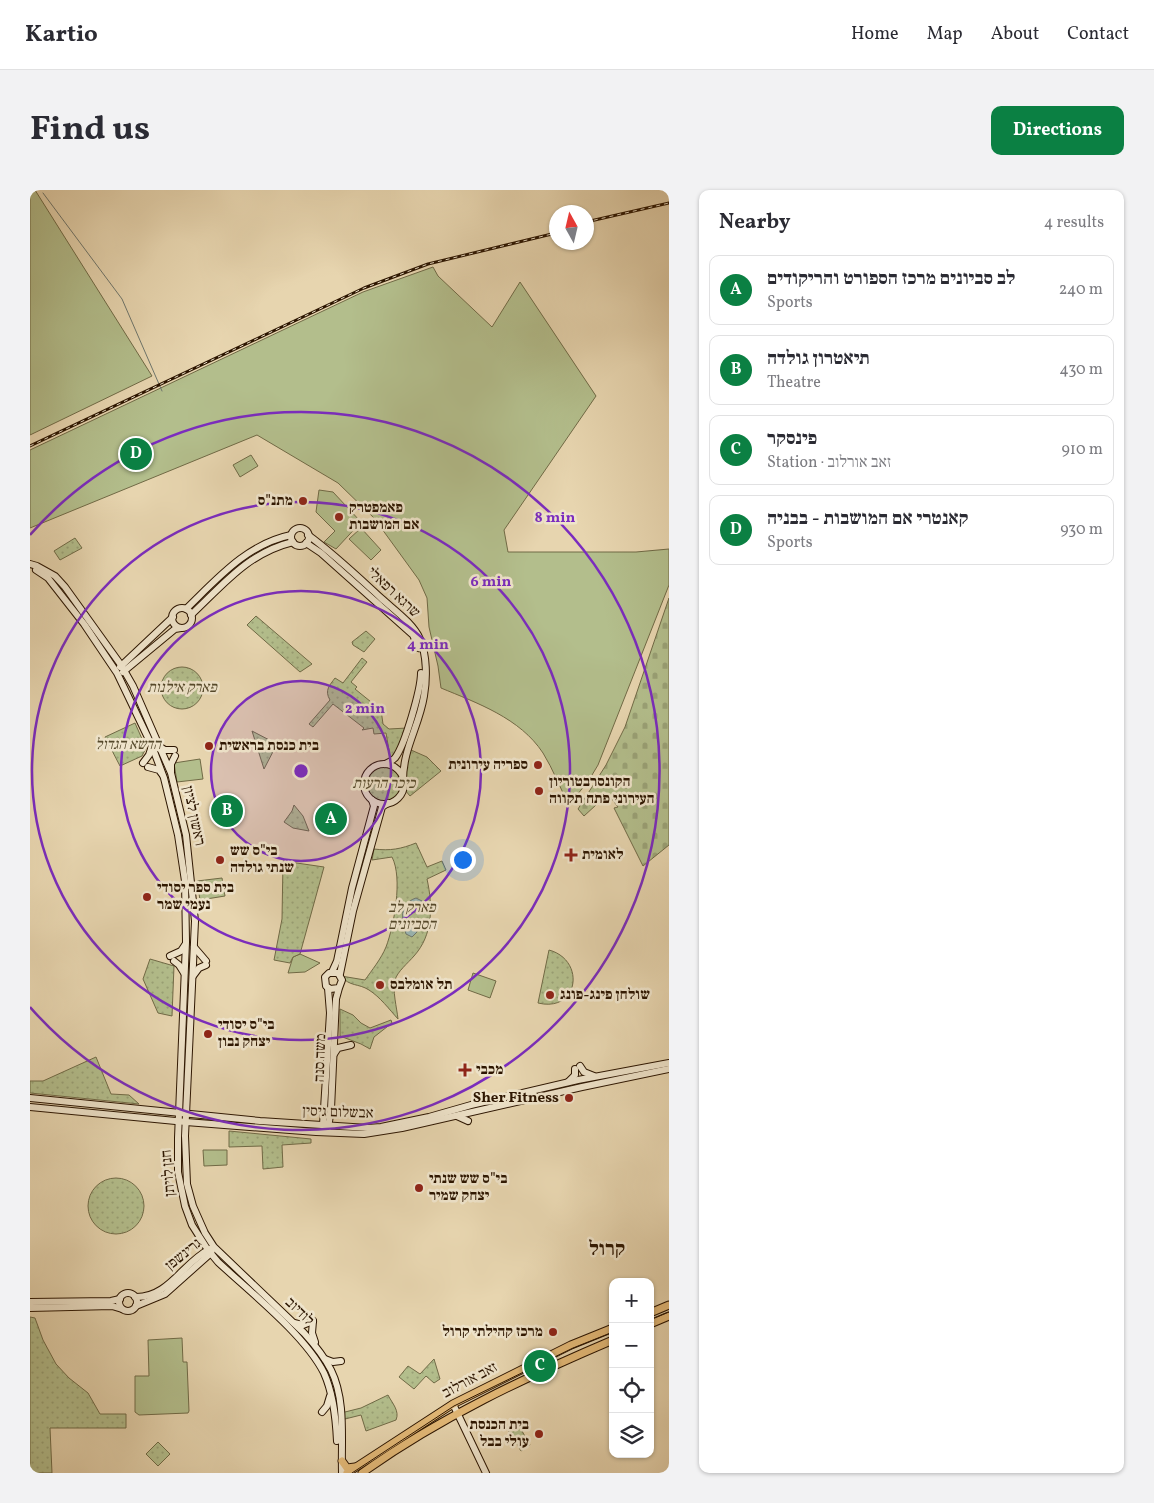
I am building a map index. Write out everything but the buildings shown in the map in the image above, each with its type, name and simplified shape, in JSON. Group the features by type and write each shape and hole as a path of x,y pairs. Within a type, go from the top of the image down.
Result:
{"main road":[{"path":"654,1311 669,1305"},
{"path":"652,1323 669,1316"},
{"name":"זאב אורלוב","path":"347,1473 454,1404 572,1345 609,1330"},
{"name":"זאב אורלוב","path":"362,1473 457,1413 568,1359 609,1342"},
{"path":"342,1461 343,1465 347,1468 358,1466"}],"street":[{"path":"298,528 304,529 308,535 306,543 298,545 292,539 294,530 298,528"},
{"name":"שרגא רפאלי","path":"308,535 326,548 393,609 420,638 424,651 425,688 416,716"},
{"path":"188,612 250,560 292,539"},
{"name":"שרגא רפאלי","path":"306,543 321,553 413,635 419,647 422,662 416,716"},
{"name":"ראשון לציון","path":"30,566 37,566 55,576 121,665 133,686 156,746 178,835 185,881 184,1102"},
{"name":"ראשון לציון","path":"30,566 48,578 84,624 117,673 171,773 186,835 195,921 183,1114"},
{"path":"117,673 121,665 173,618 177,610 188,612"},
{"path":"117,673 125,672 174,629 189,625 192,620 188,612"},
{"path":"173,618 174,623 181,628"},
{"path":"109,649 122,657 132,656"},
{"path":"133,686 132,672 142,656"},
{"path":"416,716 405,756 403,787 400,795 382,807 353,911 340,974 342,980 339,988 333,990 328,988 325,983 325,977 332,972 337,961 352,888 374,806 364,789 366,776 374,766 391,762 396,756 416,716"},
{"path":"164,778 159,770 146,765 149,755 156,746 175,753 171,773"},
{"path":"385,764 398,770 403,781"},
{"path":"372,800 388,803"},
{"path":"185,976 181,967 172,959 181,951 186,942"},
{"path":"193,977 198,968 206,963 194,947"},
{"path":"332,972 340,974"},
{"name":"משה סנה","path":"326,1132 324,1114 330,1013 328,988"},
{"name":"משה סנה","path":"326,1125 331,1109 336,999 339,988"},
{"path":"333,1057 338,1048 351,1045"},
{"name":"אבשלום גיסין","path":"30,1098 197,1116 381,1127 429,1117 568,1082 669,1063"},
{"path":"568,1082 575,1075 578,1067 595,1077"},
{"name":"אבשלום גיסין","path":"30,1107 183,1122 364,1134 402,1128 669,1069"},
{"path":"165,1112 184,1102 197,1116"},
{"path":"331,1109 334,1119 343,1126"},
{"name":"חנן לויתן","path":"183,1114 178,1172 181,1190 192,1225 211,1250"},
{"path":"310,1124 324,1114"},
{"path":"454,1116 462,1117 468,1121"},
{"path":"168,1120 181,1137 192,1127 200,1123"},
{"name":"חנן לויתן","path":"181,1137 189,1197 211,1250"},
{"path":"198,1234 201,1258 218,1262"},
{"name":"גרינשפן","path":"135,1297 161,1291 211,1250"},
{"name":"לודיוב","path":"211,1250 218,1262 299,1339 318,1362 337,1412"},
{"name":"לודיוב","path":"211,1250 317,1348 331,1370 337,1386 337,1412"},
{"name":"גרינשפן","path":"136,1306 166,1294 201,1258"},
{"path":"30,1302 111,1301 120,1299 129,1293 135,1297 136,1306 129,1311 112,1306 30,1308"},
{"path":"120,1299 119,1304 122,1309"},
{"path":"292,1323 302,1325 313,1321 312,1333 317,1348"},
{"path":"325,1359 332,1362 341,1361"},
{"path":"322,1412 329,1402 330,1390"},
{"path":"454,1404 485,1472"},
{"path":"337,1412 342,1473"},
{"path":"337,1412 338,1473"}],"green space":[{"path":"30,190 35,190 152,376 30,435"},
{"path":"433,267 438,276 492,327 520,282 596,396 504,530 508,552 636,552 669,549 669,585 598,765 589,780 569,805 543,753 522,730 497,713 441,688 429,627 427,598 419,580 374,518 338,483 257,435 30,528 30,450 363,292"},
{"path":"251,455 258,466 240,477 233,465"},
{"name":"פאמפטרק אם המושבות","path":"319,490 333,492 361,522 336,549 324,542 335,531 316,512"},
{"path":"361,528 381,550 371,560 349,539"},
{"path":"75,538 82,548 60,560 54,551"},
{"path":"669,598 669,845 643,866 614,808 618,807 608,794 584,816 578,809 606,765 625,727"},
{"path":"256,616 312,664 300,672 247,625"},
{"path":"366,631 375,639 364,652 353,645 352,642"},
{"path":"362,658 367,662 351,682 357,687 355,689 381,710 383,724 389,729 407,728 391,762 386,733 374,734 373,728 362,730 364,728 333,704 313,727 309,724 330,700 328,690 335,678 343,683"},
{"name":"פארק אילנות","path":"182,667 197,673 203,688 197,703 182,709 167,703 161,688 167,673"},
{"name":"הדשא הגדול","path":"135,723 146,748 142,756 120,766 105,737"},
{"path":"252,731 277,744 264,769"},
{"path":"411,750 427,757 441,771 410,796 405,790 406,765"},
{"path":"200,759 203,779 177,782 174,763"},
{"name":"כיכר הרעות","path":"384,767 391,768 396,772 400,777 400,791 396,796 391,800 384,801 377,800 372,796 368,791 367,784 368,777 372,772 377,768"},
{"path":"294,805 303,816 309,831 293,828 284,822"},
{"name":"פארק לב הסביונים","path":"416,843 427,867 442,861 446,870 427,879 431,910 428,930 420,948 396,977 394,994 398,1019 373,993 348,982 341,976 365,980 384,951 392,927 397,889 395,866 392,857 372,860 374,849 395,849"},
{"path":"283,861 324,867 300,954 293,957 290,963 274,960 282,919"},
{"path":"222,878 225,896 200,900 197,881"},
{"path":"549,950 561,956 569,964 573,974 573,984 569,993 562,1000 552,1004 538,1003"},
{"path":"300,954 320,963 305,972 288,973 293,957"},
{"path":"150,959 174,966 172,1016 158,1013 143,979"},
{"path":"473,973 496,981 490,998 468,990"},
{"path":"340,1009 353,1015 370,1028 391,1020 392,1023 374,1037 370,1049 340,1036"},
{"path":"96,1057 111,1094 129,1095 139,1104 30,1093 30,1081 43,1081"},
{"path":"229,1131 311,1139 311,1143 282,1145 283,1167 263,1169 262,1146 229,1147"},
{"path":"203,1150 227,1150 227,1165 204,1166"},
{"path":"116,1178 127,1180 136,1186 142,1195 144,1206 142,1217 136,1226 127,1232 116,1234 105,1232 96,1226 90,1217 88,1206 90,1195 96,1186 105,1180"},
{"path":"30,1317 35,1318 43,1340 56,1364 69,1378 88,1393 100,1414 126,1414 126,1428 50,1428 52,1473 30,1473"},
{"path":"182,1338 183,1362 187,1362 188,1413 139,1415 135,1412 135,1376 149,1376 148,1340"},
{"path":"434,1359 440,1379 434,1383 426,1376 414,1389 399,1377 408,1366 420,1374"},
{"path":"388,1395 397,1413 396,1420 366,1431 361,1415 341,1420 341,1413 361,1408"},
{"path":"518,1424 530,1445 521,1451 508,1430"},
{"path":"158,1442 170,1454 158,1466 146,1454"}],"water":[{"path":"416,898 422,901 424,907 420,911 407,915 407,920 416,926 417,930 412,937 406,934 403,924 403,913 406,904"}],"waterway":[{"path":"43,193 122,299 162,391"}],"tram line":[{"path":"654,1318 669,1312"},
{"path":"352,1473 454,1406 573,1348 609,1334"}],"railway":[{"path":"594,220 669,203"},
{"path":"30,446 364,288 428,264 549,235"}],"place":[{"name":"קאנטרי אם המושבות - בבניה","path":"136,454"},
{"name":"מתנ\"ס","path":"303,501"},
{"name":"פאמפטרק אם המושבות","path":"339,517"},
{"name":"בית כנסת בראשית","path":"209,746"},
{"name":"ספריה עירונית","path":"538,765"},
{"name":"הקונסרבטוריון העירוני פתח תקווה","path":"539,791"},
{"name":"תיאטרון גולדה","path":"227,811"},
{"name":"לב סביונים מרכז הספורט והריקודים","path":"331,819"},
{"name":"לאומית","path":"571,855"},
{"name":"בי\"ס שש שנתי גולדה","path":"220,860"},
{"name":"בית ספר יסודי נעמי שמר","path":"147,897"},
{"name":"תל אומלבס","path":"380,985"},
{"name":"שולחן פינג-פונג","path":"550,995"},
{"name":"בי\"ס יסודי יצחק נבון","path":"208,1034"},
{"name":"מכבי","path":"465,1070"},
{"name":"Sher Fitness","path":"569,1098"},
{"name":"בי\"ס שש שנתי יצחק שמיר","path":"419,1188"},
{"name":"מרכז קהילתי קרול","path":"553,1332"},
{"name":"פינסקר","path":"540,1366"},
{"name":"בית הכנסת עולי בבל","path":"539,1434"}],"district":[{"name":"קרול","path":"607,1250"}]}
